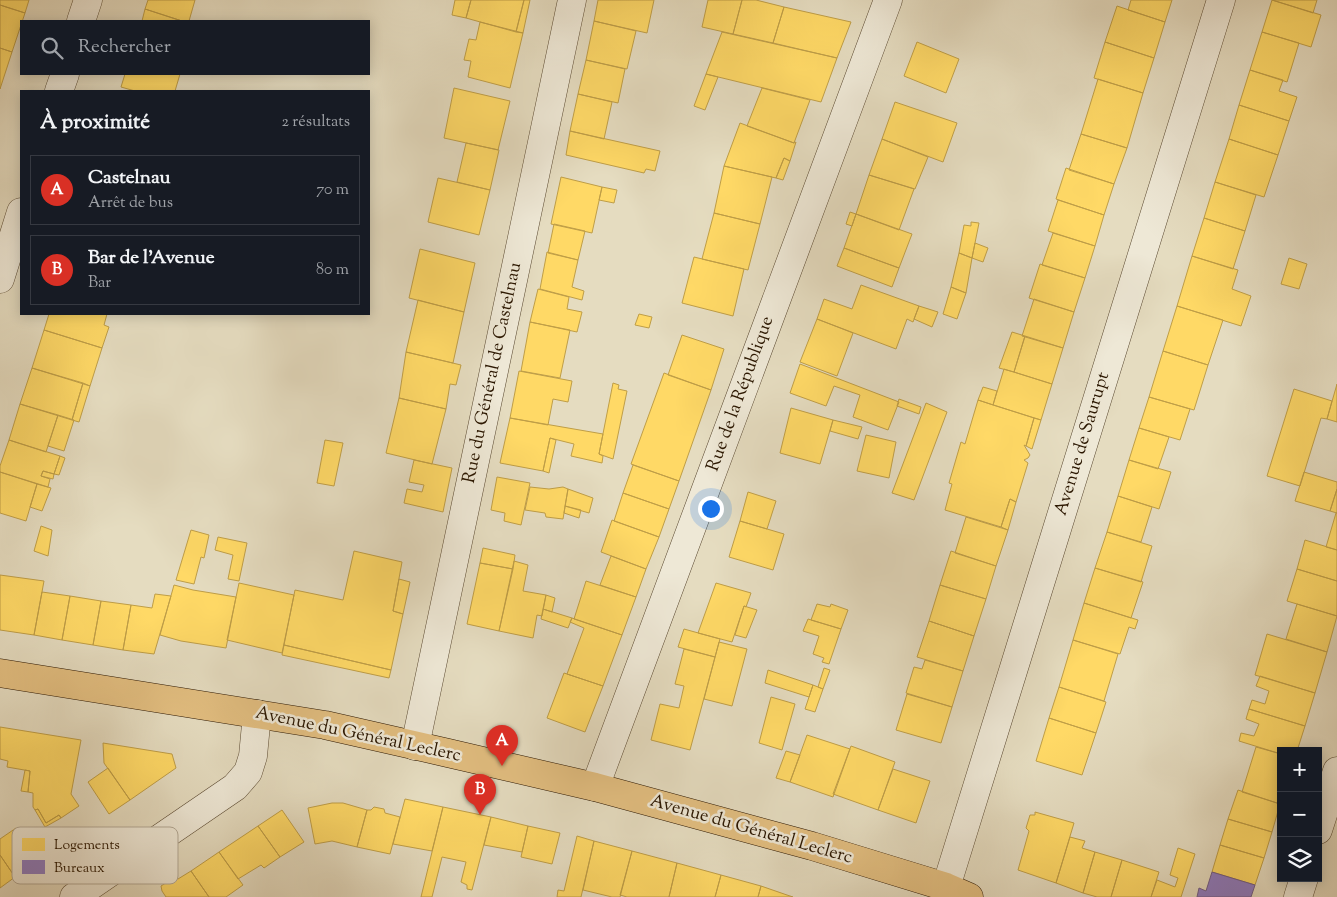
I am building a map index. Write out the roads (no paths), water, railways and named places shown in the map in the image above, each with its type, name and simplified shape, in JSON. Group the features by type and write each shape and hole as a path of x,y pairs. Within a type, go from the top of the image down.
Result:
{"main road":[{"name":"Avenue du Général Leclerc","path":"0,673 325,725 595,788 812,846 958,892"}],"street":[{"path":"82,20 88,0"},
{"name":"Rue du Général de Castelnau","path":"415,746 572,0"},
{"name":"Rue de la République","path":"595,788 888,0"},
{"name":"Avenue de Saurupt","path":"958,892 1221,0"},
{"path":"59,90 65,75"},
{"path":"0,279 20,215"},
{"path":"176,827 235,787 248,772 253,756 257,714"},
{"path":"1322,818 1337,771"},
{"path":"1298,897 1303,882"},
{"path":"74,897 93,884"}],"place":[{"name":"Castelnau","path":"502,766"},
{"name":"Bar de l'Avenue","path":"480,815"}]}
